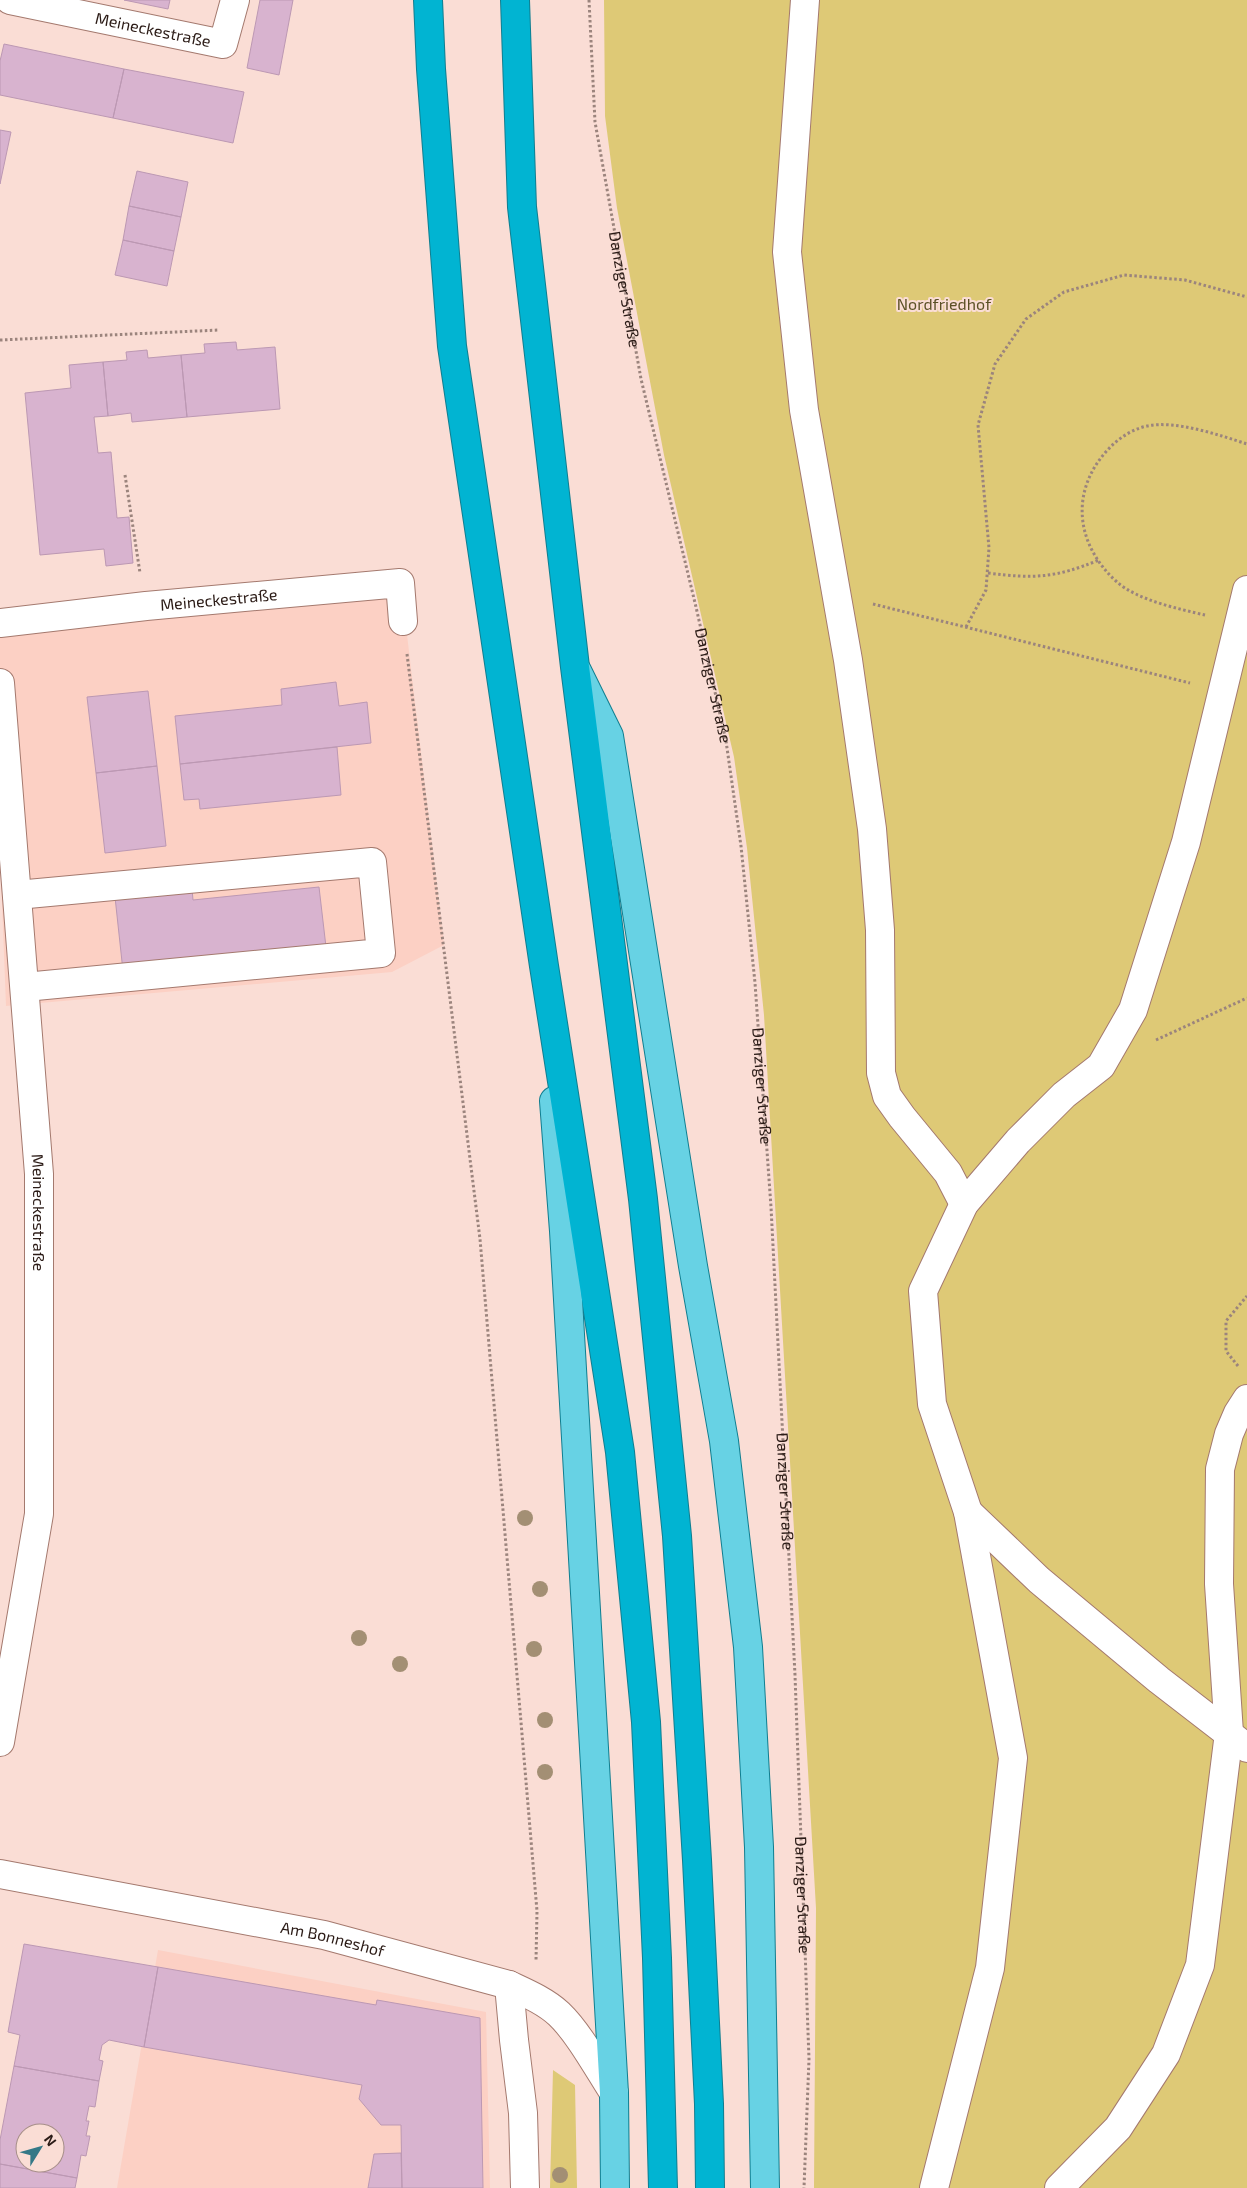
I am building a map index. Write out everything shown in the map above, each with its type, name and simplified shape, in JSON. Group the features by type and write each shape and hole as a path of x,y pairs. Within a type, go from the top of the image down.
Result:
{"highway":[{"path":"428,0 431,69 452,346 544,966 621,1462 646,1722 657,1958 663,2188"},
{"path":"514,0 522,207 575,667 643,1199 677,1536 697,1860 709,2104 710,2188"}],"main road":[{"path":"575,667 609,736 693,1266 724,1441 748,1647 759,1837 765,2188"},
{"path":"544,966 565,1241 614,2093 615,2188"}],"street":[{"name":"Meineckestraße","path":"10,0 223,44 235,0"},
{"path":"805,0 787,252 804,410 836,594 872,829 880,930 881,1073 888,1096 902,1117 948,1173 964,1204"},
{"name":"Meineckestraße","path":"0,623 146,606 400,583 403,621"},
{"path":"934,2188 990,1968 1013,1758 968,1512 932,1404 923,1291 964,1204 1018,1141 1064,1095 1101,1066 1133,1010 1186,842 1247,590"},
{"name":"Meineckestraße","path":"0,683 39,1174 39,1514 0,1742"},
{"path":"18,895 372,862 381,953 25,987"},
{"path":"1059,2188 1118,2128 1166,2054 1200,1965 1238,1740 1219,1584 1220,1469 1229,1434 1238,1412 1247,1399"},
{"path":"968,1512 1047,1586 1159,1680 1238,1740"},
{"name":"Am Bonneshof","path":"0,1874 324,1935 509,1984 534,1997 559,2014 575,2034 614,2093"},
{"path":"509,1984 523,2113 525,2188"}],"path":[{"name":"Danziger Straße","path":"589,0 596,132 641,379 726,740 741,846 755,983 771,1207 795,1675 808,2059 804,2188"},
{"path":"966,628 986,590 988,573 989,548 978,425 995,364 1026,319 1064,292 1124,275 1185,280 1247,297"},
{"path":"0,340 219,330"},
{"path":"1239,624 1152,601 1118,583 1091,551 1082,524 1082,494 1095,465 1118,438 1146,426 1172,424 1247,444"},
{"path":"125,475 146,606"},
{"path":"988,573 1025,578 1048,577 1071,572 1099,560"},
{"path":"836,594 1222,692"},
{"path":"403,621 480,1239 537,1911 535,1968"},
{"path":"1152,1042 1247,998"},
{"path":"1242,1371 1226,1351 1226,1321 1247,1296"}],"shaded area":[{"path":"400,576 444,945 392,972 6,1006 0,851 0,628"},
{"path":"158,1950 486,2012 490,2188 117,2188"}],"green space":[{"name":"Nordfriedhof","path":"604,0 1247,0 1247,2188 814,2188 816,1908 764,1015 747,848 734,757 664,455 617,208 605,116"},
{"path":"553,2070 575,2085 577,2188 550,2188"}],"building":[{"path":"124,0 170,0 168,9"},
{"path":"260,0 293,0 279,75 247,68"},
{"path":"4,44 124,69 113,118 0,95 0,61"},
{"path":"124,69 244,92 233,143 113,118"},
{"path":"0,130 11,132 0,184"},
{"path":"137,171 188,182 181,217 129,206"},
{"path":"129,206 181,217 174,251 123,240"},
{"path":"123,240 174,251 167,286 115,275"},
{"path":"236,342 237,350 275,347 280,409 187,417 181,355 205,353 204,344"},
{"path":"147,350 148,358 181,355 187,417 132,422 131,413 108,416 103,362 127,360 126,352"},
{"path":"103,362 108,416 94,417 98,453 111,452 117,518 129,517 133,563 106,566 104,549 40,555 25,393 71,388 69,365"},
{"path":"336,682 339,706 367,702 371,743 180,764 175,716 282,705 281,689"},
{"path":"148,691 157,766 96,773 87,697"},
{"path":"337,747 341,795 200,809 199,799 184,800 180,764"},
{"path":"157,766 166,846 105,853 96,773"},
{"path":"319,887 326,947 123,971 115,897 192,889 193,900"},
{"path":"24,1944 158,1967 144,2047 109,2040 102,2045 99,2060 103,2061 99,2081 14,2066 20,2035 8,2032"},
{"path":"158,1967 376,2005 377,2000 480,2018 483,2188 402,2188 401,2125 381,2125 359,2099 362,2085 144,2047"},
{"path":"14,2066 99,2081 95,2107 89,2106 86,2136 90,2136 86,2156 81,2155 77,2178 50,2173 65,2173 65,2123 15,2123 15,2167 0,2164 0,2140"},
{"path":"401,2153 402,2188 368,2188 374,2154"},
{"path":"0,2164 15,2167 15,2173 50,2173 77,2178 75,2188 0,2188"}]}
